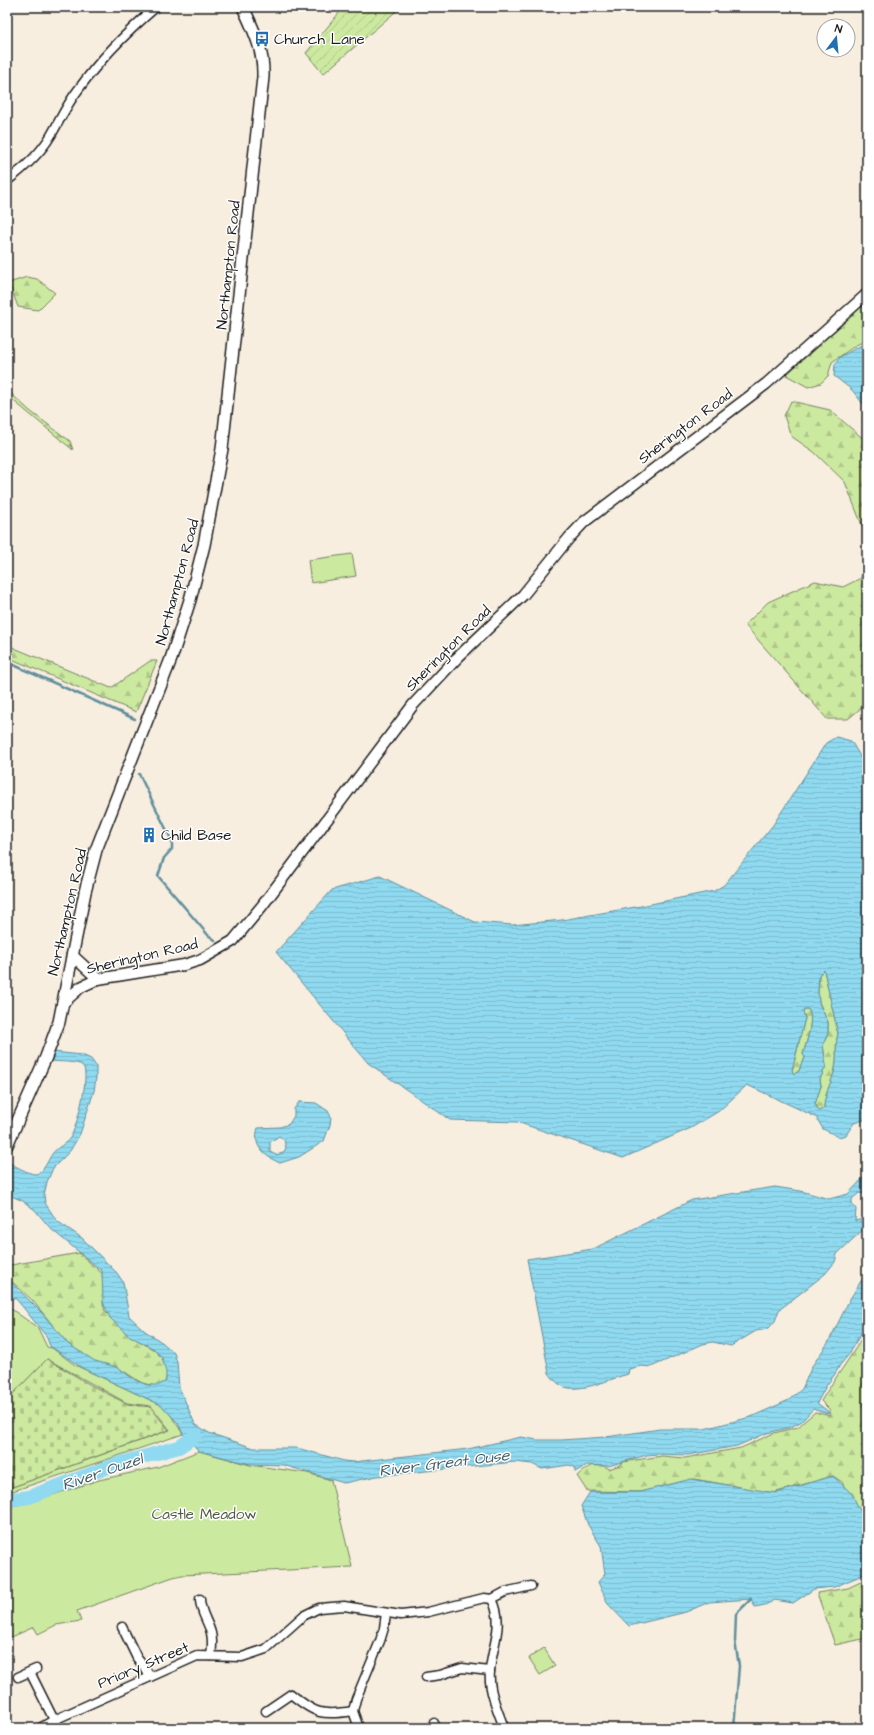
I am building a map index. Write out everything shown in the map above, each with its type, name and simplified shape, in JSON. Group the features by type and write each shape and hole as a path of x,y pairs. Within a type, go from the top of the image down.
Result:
{"main road":[{"name":"Northampton Road","path":"8,1144 46,1057 59,1022 84,892 96,850 171,659 190,600 210,517 222,449 264,77 264,62 261,49 243,7"}],"street":[{"path":"7,181 24,168 40,150 49,138 77,90 112,47 156,7"},
{"name":"Sherington Road","path":"62,1004 81,987 98,979 184,965 200,960 233,941 262,906 413,705 457,658 523,596 569,538 584,522 766,384 867,294"},
{"path":"72,956 98,979"},
{"name":"Priory Street","path":"40,1728 54,1720 197,1656 242,1657 266,1648 303,1616 319,1608 344,1606 401,1615 428,1612 484,1598 492,1599 505,1592 531,1586"},
{"path":"200,1599 200,1606 211,1633 211,1656"},
{"path":"492,1599 497,1608 499,1626 490,1671 491,1691 504,1728"},
{"path":"359,1728 353,1711 356,1698 380,1641 386,1613"},
{"path":"122,1627 137,1658 146,1668 150,1677"},
{"path":"426,1677 440,1675 462,1668 490,1671"},
{"path":"18,1677 33,1671 54,1720"},
{"path":"266,1710 291,1694 314,1711 323,1714 353,1711"}],"green space":[{"path":"334,7 401,7 323,74 306,53 339,13"},
{"path":"27,277 37,279 55,293 38,310 18,307 9,283"},
{"path":"867,301 867,340 856,345 832,362 828,376 821,383 808,387 786,375"},
{"path":"7,390 30,411 70,441 73,450 9,397 7,395"},
{"path":"791,401 830,410 867,442 867,538 845,482 814,452 791,436 784,416"},
{"path":"867,545 867,703 848,719 827,719 745,625 768,602 815,581 843,587 861,578"},
{"path":"352,554 356,576 311,583 308,560"},
{"path":"7,645 111,688 150,661 157,661 136,712 7,657"},
{"path":"824,970 838,1034 834,1074 824,1102 824,1108 819,1111 815,1104 821,1086 820,1079 826,1066 823,1045 828,1033 828,1022 819,1003 818,992 819,975"},
{"path":"804,1009 808,1009 811,1018 803,1054 805,1057 799,1071 794,1074 792,1071 805,1018 803,1012"},
{"path":"79,1253 106,1277 103,1304 105,1311 129,1335 156,1351 168,1365 165,1385 160,1387 142,1383 117,1367 90,1361 68,1344 33,1301 7,1277 7,1264 11,1265"},
{"path":"7,1306 38,1328 47,1347 52,1348 75,1365 161,1405 170,1414 183,1434 7,1493 7,1489 170,1430 151,1406 127,1403 47,1359 15,1392 7,1384"},
{"path":"867,1328 867,1515 864,1517 849,1496 842,1482 833,1476 773,1493 694,1479 640,1492 587,1491 577,1476 588,1467 596,1465 604,1466 609,1469 620,1465 623,1462 662,1456 685,1458 741,1448 774,1433 798,1427 815,1412 830,1416 830,1410 821,1401"},
{"path":"47,1359 127,1404 150,1407 169,1430 7,1489 7,1400"},
{"name":"Castle Meadow","path":"199,1451 250,1465 307,1473 331,1480 352,1567 182,1575 77,1611 81,1621 56,1625 38,1634 34,1627 7,1639 7,1507 28,1503 99,1480 158,1467"},
{"path":"867,1579 867,1638 835,1645 817,1593 848,1588"},
{"path":"544,1648 555,1666 540,1675 529,1658"}],"water":[{"path":"867,342 867,409 852,390 834,376 835,364 840,357"},
{"path":"836,737 851,741 867,768 867,1119 854,1123 846,1135 839,1137 823,1129 816,1117 747,1085 719,1111 691,1128 623,1158 517,1122 450,1120 368,1063 276,952 332,890 380,876 475,922 512,925 562,920 714,891 724,885 773,825 826,743","holes":["824,970 838,1034 834,1074 824,1102 824,1108 819,1111 815,1104 821,1086 820,1079 826,1066 823,1045 828,1033 828,1022 819,1003 818,992 819,975","804,1009 808,1009 811,1018 803,1054 805,1057 804,1061 802,1062 799,1071 794,1074 792,1070 805,1018 803,1012"]},
{"name":"River Great Ouse","path":"53,1052 82,1055 91,1059 96,1066 96,1078 94,1091 80,1134 70,1151 53,1168 47,1182 44,1195 45,1203 57,1221 82,1238 117,1273 123,1282 129,1316 145,1331 163,1343 174,1353 177,1362 179,1387 195,1424 209,1433 254,1448 297,1448 344,1461 353,1462 468,1449 521,1437 537,1440 561,1440 606,1437 660,1429 704,1429 751,1417 789,1400 802,1389 812,1366 828,1343 850,1299 861,1281 867,1275 867,1324 851,1352 826,1386 817,1403 829,1412 828,1414 813,1409 802,1421 791,1427 767,1433 737,1446 688,1455 647,1455 608,1466 587,1465 575,1472 575,1467 569,1465 542,1469 532,1464 515,1462 377,1476 344,1483 283,1465 250,1464 199,1451 183,1434 178,1423 161,1405 84,1369 50,1346 46,1336 16,1299 7,1296 7,1278 42,1313 68,1344 95,1361 117,1367 135,1380 147,1385 159,1385 166,1381 166,1372 162,1358 154,1349 128,1335 110,1318 103,1302 102,1271 51,1229 35,1210 23,1201 7,1194 7,1162 29,1173 35,1174 40,1172 52,1154 70,1138 76,1124 82,1102 85,1071 83,1066 77,1063 50,1061"},
{"path":"299,1102 316,1103 328,1111 331,1117 330,1125 324,1141 299,1157 280,1163 264,1154 261,1150 257,1140 258,1128 280,1127 289,1124 294,1116 294,1109","holes":["279,1136 284,1140 286,1148 283,1153 276,1155 270,1152 270,1142"]},
{"path":"867,1174 867,1194 859,1193 852,1199 852,1204 856,1209 855,1221 867,1218 867,1226 837,1254 835,1262 825,1274 779,1310 775,1321 768,1329 756,1331 731,1346 713,1342 703,1344 651,1367 641,1366 629,1369 628,1374 599,1384 569,1388 560,1385 549,1373 527,1259 593,1249 692,1200 775,1187 801,1191 829,1199 848,1194"},
{"path":"833,1476 852,1494 863,1517 867,1515 867,1573 834,1587 814,1589 793,1603 775,1600 765,1605 755,1607 751,1599 709,1602 686,1612 629,1626 608,1604 598,1582 605,1574 601,1546 588,1525 581,1506 590,1492 640,1492 691,1479 776,1493"}],"waterway":[{"path":"7,662 135,719"},
{"path":"139,774 172,841 172,849 164,858 158,876 208,935 215,940"},
{"name":"River Ouzel","path":"7,1500 29,1497 114,1465 179,1447 195,1436"},
{"path":"734,1728 739,1666 735,1641 736,1614 751,1599"}],"place":[{"name":"Church Lane","path":"262,39"},
{"name":"Child Base","path":"149,835"}]}
